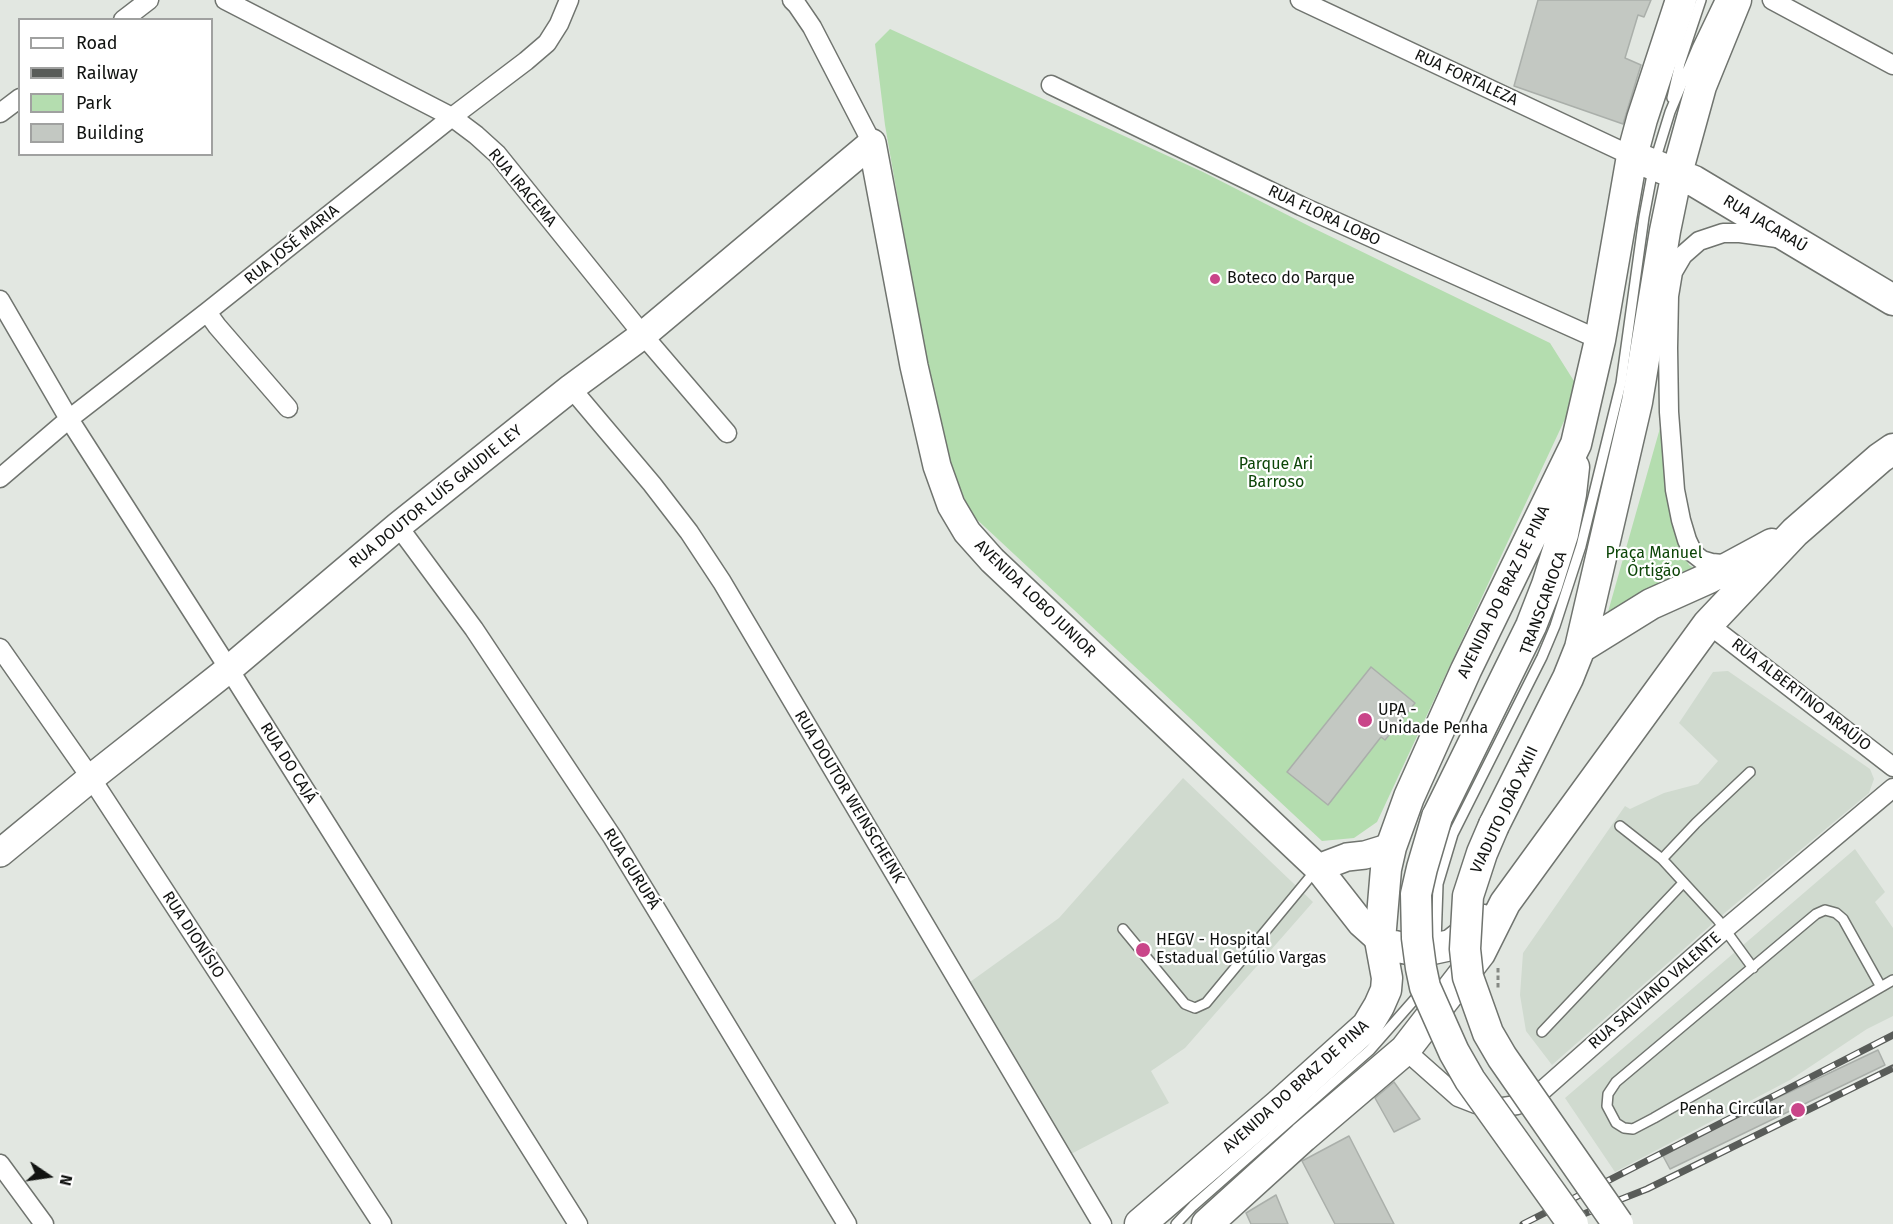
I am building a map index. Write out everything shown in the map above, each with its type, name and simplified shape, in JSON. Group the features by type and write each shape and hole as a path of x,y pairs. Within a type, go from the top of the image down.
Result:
{"main road":[{"name":"AVENIDA DO BRAZ DE PINA","path":"1654,164 1642,119 1681,0"},
{"name":"AVENIDA DO BRAZ DE PINA","path":"1140,1224 1367,1026 1379,1006 1386,990 1387,978 1380,940 1389,858 1408,797 1466,670 1576,444 1600,340 1654,164 1701,86 1736,0"},
{"name":"RUA JACARAÚ","path":"1654,164 1694,181 1893,300"},
{"path":"1580,648 1635,413 1665,231 1654,164"},
{"path":"1572,1224 1470,1080 1454,1052 1425,987 1417,938 1416,894 1437,817 1531,626 1548,585 1563,534 1571,494 1576,444"},
{"path":"1200,1215 1295,1145 1405,1050 1480,952 1505,903 1708,624 1795,532 1889,459"},
{"path":"1580,648 1651,604 1709,578 1795,532"},
{"name":"VIADUTO JOÃO XXIII","path":"1580,648 1568,678 1482,853 1468,896 1465,949 1468,977 1488,1033 1502,1057 1618,1224"},
{"path":"1389,858 1415,920 1438,953"},
{"path":"1380,940 1406,949 1438,953 1505,903"}],"street":[{"path":"126,18 149,0"},
{"name":"RUA IRACEMA","path":"225,0 452,117 476,135 497,154 643,335 727,433"},
{"name":"RUA JOSÉ MARIA","path":"0,478 69,419 452,117 526,62 547,43 559,24 569,0"},
{"path":"792,0 812,27 872,143"},
{"name":"RUA FORTALEZA","path":"1300,0 1654,164"},
{"path":"1772,0 1893,65"},
{"name":"RUA FLORA LOBO","path":"1052,85 1301,206 1600,340"},
{"path":"0,113 18,100"},
{"name":"RUA DOUTOR LUÍS GAUDIE LEY","path":"0,853 229,669 398,526 571,388 643,335 872,143"},
{"name":"AVENIDA LOBO JUNIOR","path":"872,143 915,366 937,466 951,506 968,532 992,560 1318,868 1361,923 1380,940"},
{"path":"1732,565 1702,560 1693,553 1681,520 1675,490 1669,412 1669,306 1673,272 1683,255 1699,242 1723,233 1791,239"},
{"name":"RUA DO CAJÁ","path":"0,300 69,419 578,1224"},
{"path":"207,312 288,408"},
{"name":"RUA DOUTOR WEINSCHEINK","path":"571,388 652,484 722,582 1102,1224"},
{"name":"RUA GURUPÁ","path":"398,526 474,629 613,838 847,1224"},
{"name":"RUA ALBERTINO ARAÚJO","path":"1708,624 1893,767"},
{"name":"RUA DIONÍSIO","path":"0,648 91,778 382,1224"},
{"name":"RUA SALVIANO VALENTE","path":"1405,1050 1458,1097 1476,1104 1496,1108 1517,1105 1536,1096 1725,929 1893,788"},
{"path":"1318,868 1347,857 1365,855 1389,858"},
{"path":"0,1164 44,1224"}],"lane":[{"name":"TRANSCARIOCA","path":"1438,953 1438,884 1453,834 1555,626 1581,546 1621,383 1644,218 1654,164 1670,112 1680,63 1701,0"},
{"name":"TRANSCARIOCA","path":"1670,112 1720,0"},
{"path":"1662,859 1750,772"},
{"path":"1620,826 1662,859 1725,929 1753,968"},
{"path":"1123,929 1185,1004 1195,1008 1206,1003 1318,868"},
{"path":"1542,1032 1683,883"},
{"path":"1881,987 1843,919 1836,913 1825,910 1816,914 1616,1082 1608,1094 1607,1106 1616,1123 1624,1128 1633,1129 1893,981"},
{"path":"1176,1224 1200,1215 1370,1050 1419,994 1438,953"},
{"path":"1167,1224 1200,1215"}],"shaded area":[{"path":"1728,671 1870,769 1874,779 1869,793 1727,911 1552,1065 1526,1031 1520,995 1523,953 1625,806 1630,809 1664,793 1698,784 1718,761 1679,723 1713,672"},
{"name":"HEGV - Hospital Estadual Getúlio Vargas","path":"1183,778 1313,902 1185,1048 1151,1071 1169,1103 1071,1154 970,982 1059,918"},
{"path":"1855,849 1885,892 1875,902 1893,928 1893,1016 1867,1029 1790,1080 1615,1172 1565,1098"}],"green space":[{"name":"Parque Ari Barroso","path":"890,29 1203,172 1550,343 1579,389 1377,822 1354,838 1322,841 971,514 940,441 885,125 875,44"},
{"name":"Praça Manuel Ortigão","path":"1664,414 1683,551 1689,565 1706,575 1606,619"}],"building":[{"path":"1538,0 1651,0 1644,17 1638,15 1625,58 1641,65 1623,124 1514,86"},
{"name":"UPA - Unidade Penha","path":"1371,667 1415,703 1385,740 1381,737 1328,805 1287,772"},
{"path":"1878,1050 1885,1065 1670,1169 1663,1156 1722,1124"},
{"path":"1394,1082 1420,1119 1394,1132 1375,1098"},
{"path":"1349,1136 1394,1224 1335,1224 1302,1161"},
{"path":"1276,1195 1288,1224 1251,1224 1246,1213"}],"railway":[{"path":"1523,1224 1893,1035"},
{"path":"1564,1224 1647,1189 1893,1068"}],"place":[{"name":"Boteco do Parque","path":"1215,279"},
{"name":"UPA - Unidade Penha","path":"1365,720"},
{"name":"HEGV - Hospital Estadual Getúlio Vargas","path":"1143,950"},
{"name":"Penha Circular","path":"1798,1110"}]}
